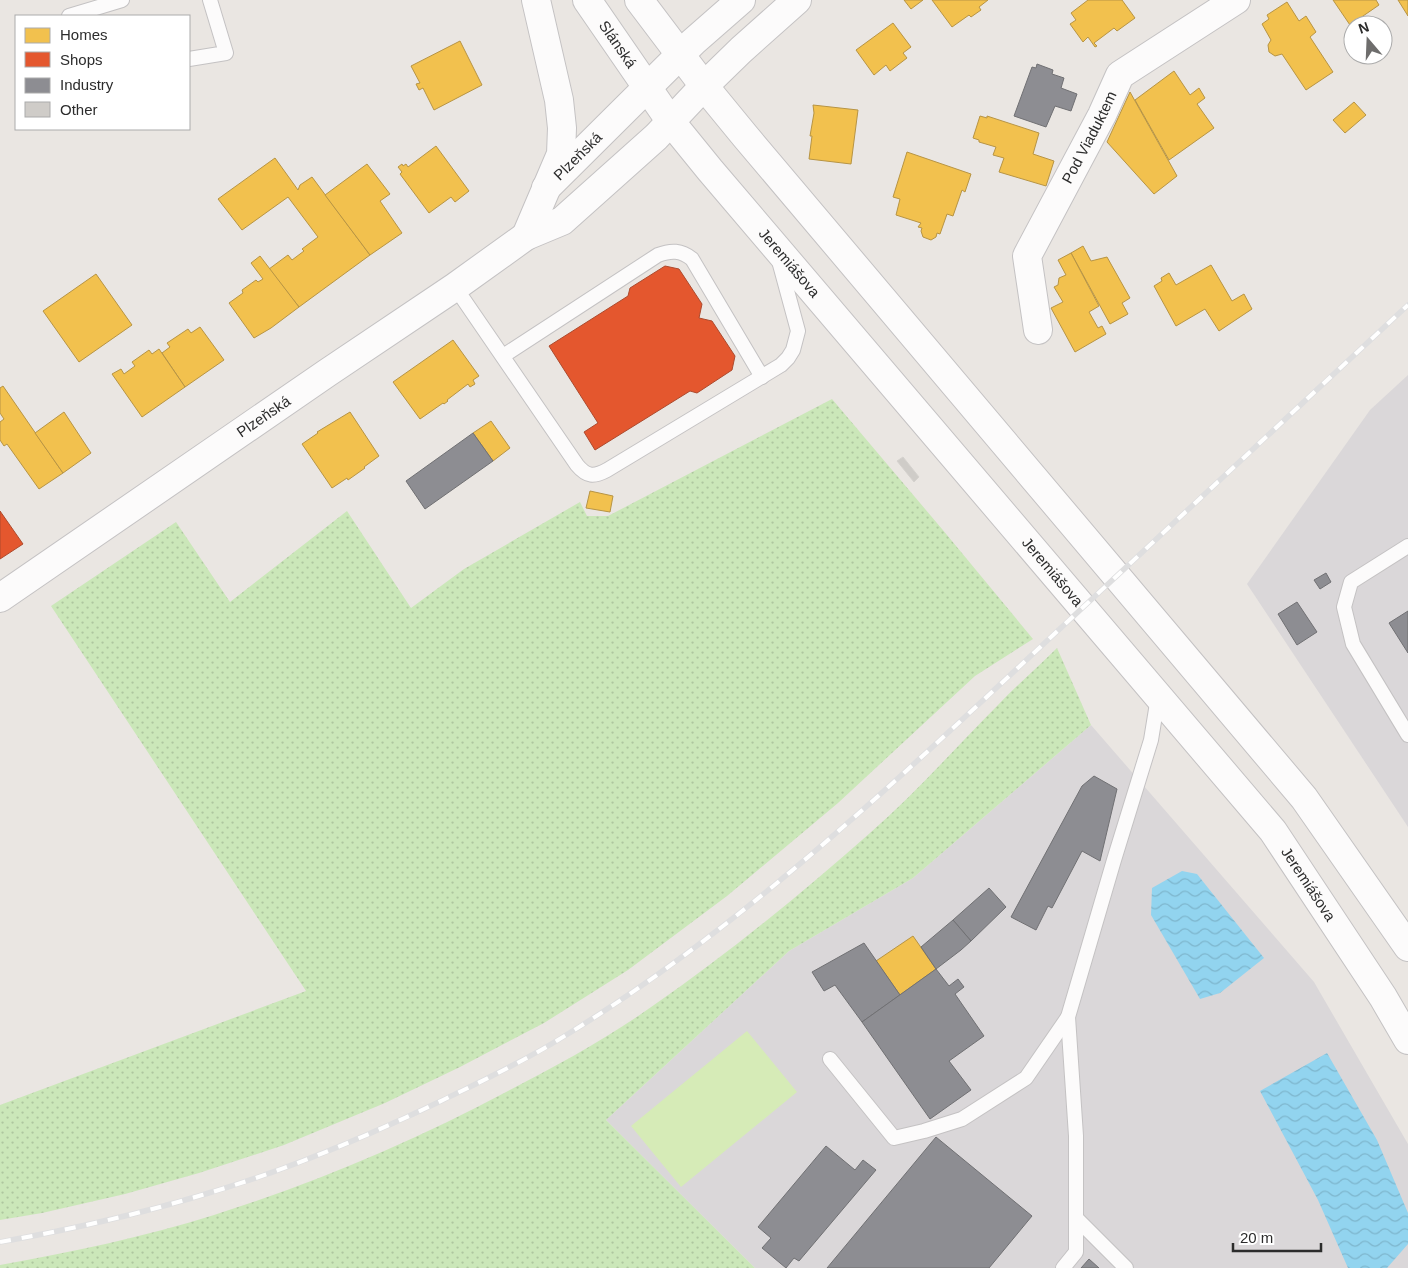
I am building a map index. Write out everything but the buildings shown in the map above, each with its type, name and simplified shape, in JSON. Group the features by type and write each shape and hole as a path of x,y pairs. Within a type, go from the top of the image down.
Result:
{"main road":[{"path":"536,0 559,100 562,128 561,154 546,188"},
{"name":"Slánská","path":"587,0 648,88"},
{"path":"639,0 704,86 1304,798 1408,947"},
{"name":"Plzeňská","path":"526,236 546,188 693,42 741,0"},
{"name":"Plzeňská","path":"0,598 327,373 456,287 526,236 562,221 637,155 741,50 797,0"},
{"name":"Pod Viaduktem","path":"1038,330 1027,256 1102,116 1120,75 1236,0"},
{"path":"648,88 671,122"},
{"name":"Jeremiášova","path":"671,122 776,248 1273,831 1383,997 1408,1040"}],"lane":[{"path":"73,15 122,0"},
{"path":"190,59 226,53 210,0"},
{"path":"456,287 577,465 582,471 590,475 599,474 782,365 788,358 793,350 798,331 776,248"},
{"path":"503,356 658,255 673,251 692,259 762,377"},
{"path":"1408,546 1351,582 1344,607 1353,644 1408,736"},
{"path":"830,1059 894,1138 924,1131 962,1118 1026,1078 1068,1017 1151,740 1158,696"},
{"path":"1063,1268 1076,1252 1076,1136 1068,1017"},
{"path":"1076,1218 1126,1268"}],"shaded area":[{"path":"1408,375 1408,827 1247,584 1370,410"},
{"path":"1091,725 1314,982 1408,1144 1408,1268 755,1268 606,1120 789,951 913,878"}],"green space":[{"path":"832,399 1033,639 975,676 838,803 727,896 628,970 544,1023 460,1067 385,1103 284,1145 199,1173 125,1194 42,1213 0,1220 0,1105 306,991 51,606 176,522 230,602 347,511 411,608 464,569 580,502 587,516 608,516"},
{"path":"1057,648 1091,725 913,878 789,951 606,1120 755,1268 0,1268 0,1265 135,1237 252,1203 364,1160 437,1127 582,1051 619,1029 682,985 737,944 818,878 903,802"},
{"path":"747,1031 797,1092 681,1187 631,1126"}],"water":[{"path":"1182,871 1197,874 1264,958 1220,993 1200,999 1151,915 1152,888"},
{"path":"1327,1053 1377,1140 1408,1213 1408,1244 1387,1268 1348,1268 1318,1200 1260,1091"}],"railway":[{"path":"0,1242 102,1222 152,1209 233,1186 325,1152 414,1114 502,1071 558,1040 621,1000 741,912 856,816 1408,305"}]}
